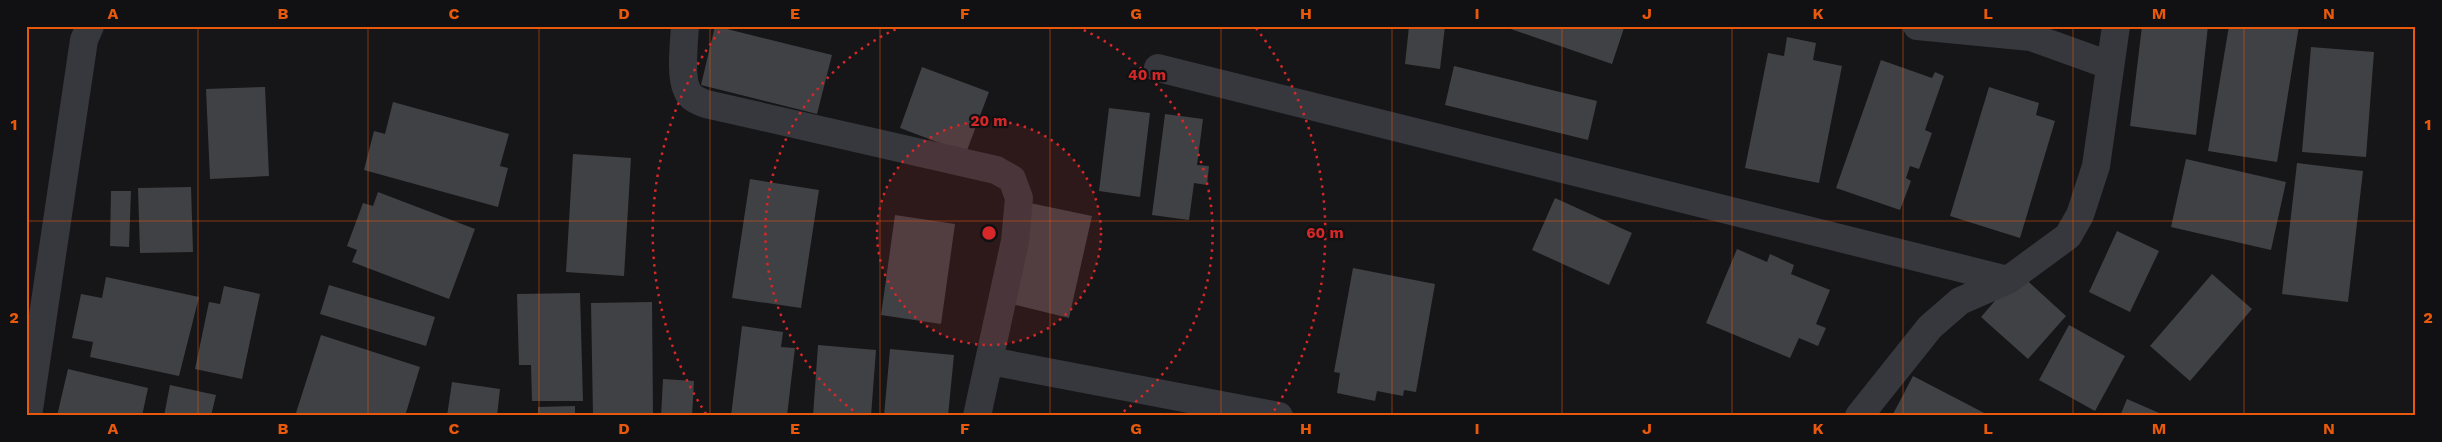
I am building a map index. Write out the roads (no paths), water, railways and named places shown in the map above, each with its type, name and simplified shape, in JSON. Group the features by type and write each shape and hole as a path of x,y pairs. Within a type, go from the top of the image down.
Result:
{"street":[{"path":"28,416 84,40 90,26"},
{"path":"684,26 684,80 687,91 692,98 706,104 996,170 1012,179 1020,198 1015,241 990,361 976,416"},
{"path":"1917,26 2031,38 2109,65"},
{"path":"1859,416 1930,327 1960,302 2008,280 2068,236 2080,215 2096,166 2116,26"},
{"path":"1158,68 2008,280"},
{"path":"990,361 1279,416"}]}
